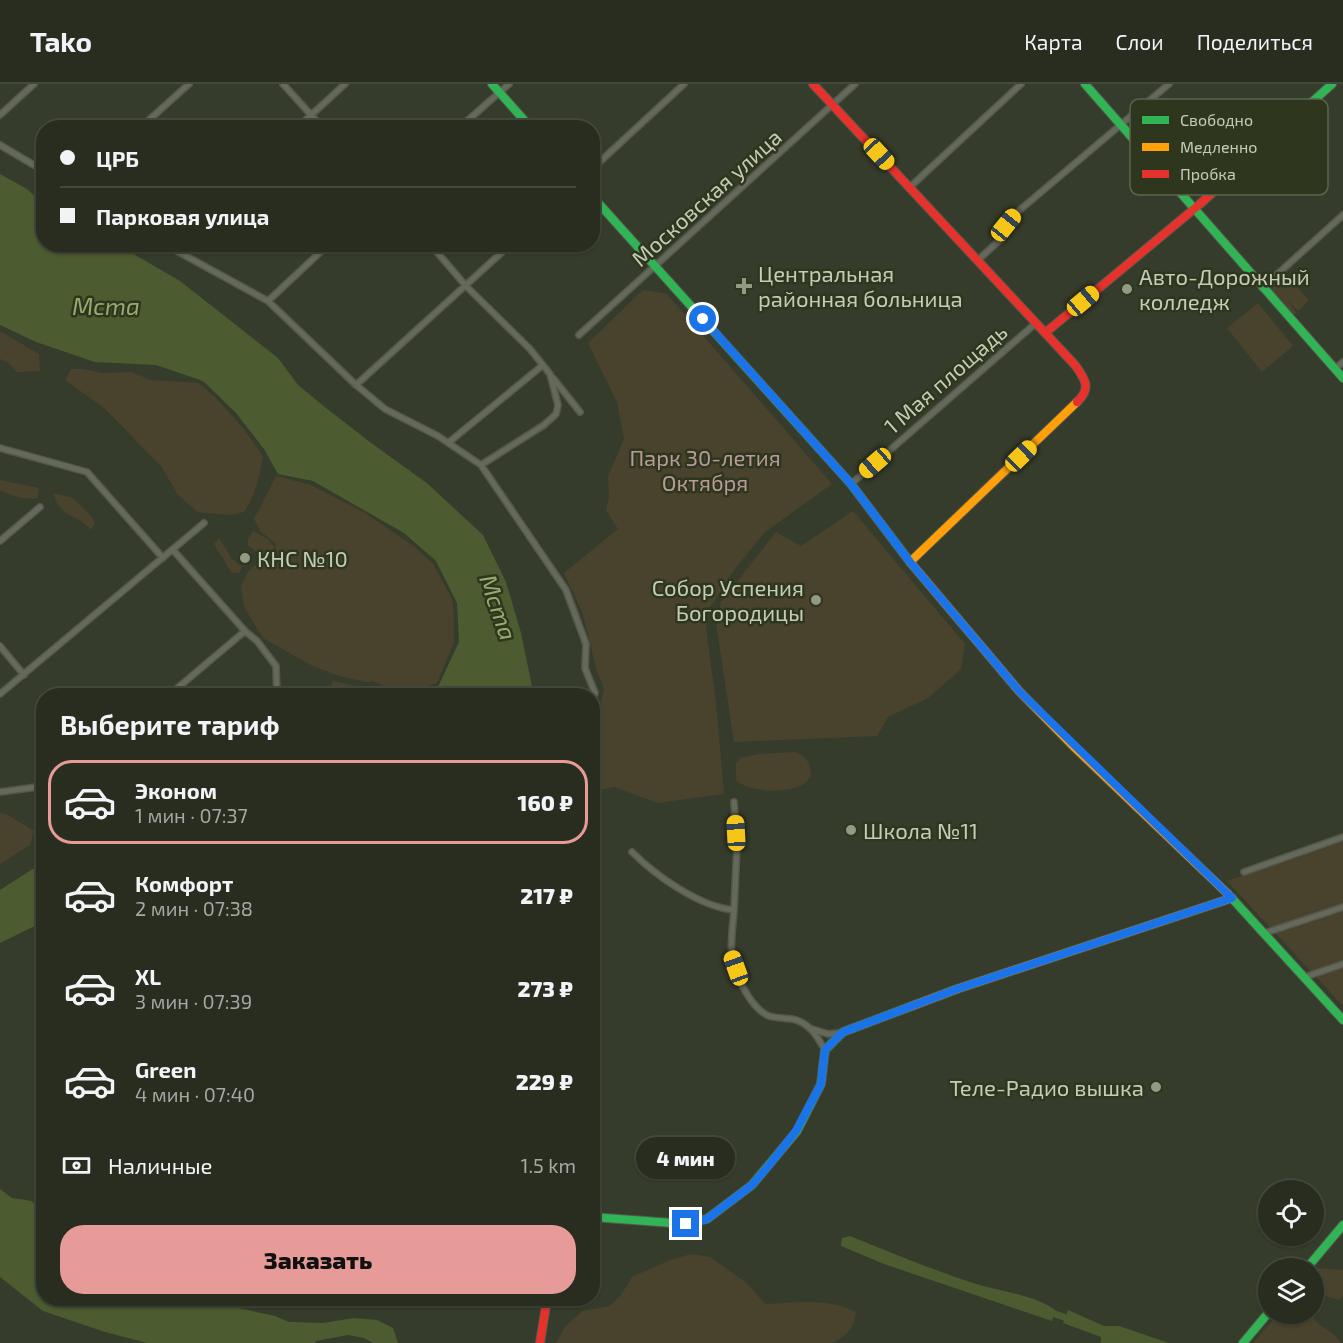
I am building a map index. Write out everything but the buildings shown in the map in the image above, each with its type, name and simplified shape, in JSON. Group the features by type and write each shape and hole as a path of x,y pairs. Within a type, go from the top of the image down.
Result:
{"main road":[{"path":"492,84 524,120"},
{"path":"813,84 1046,333 1084,376 1087,385 1085,395 910,562"},
{"path":"1085,84 1130,134"},
{"path":"1316,99 1332,84"},
{"path":"1184,195 1262,288 1343,378"},
{"path":"1046,333 1210,195"},
{"path":"600,205 851,484 910,562 1019,691 1232,898 1343,1020"},
{"path":"600,1218 686,1224 707,1219 752,1185 796,1131 821,1084 825,1050 843,1032 957,989 1232,898"},
{"path":"1315,1258 1343,1225"},
{"path":"540,1343 546,1306"},
{"path":"1243,1343 1259,1324"}],"street":[{"path":"0,115 34,84"},
{"path":"149,120 189,84"},
{"path":"283,84 316,120"},
{"path":"304,120 345,84"},
{"path":"468,120 510,84"},
{"path":"600,163 684,84"},
{"name":"Московская улица","path":"579,335 855,84"},
{"path":"910,187 1021,84"},
{"path":"1152,99 1169,84"},
{"path":"978,260 1003,237 1006,225 1015,214 1130,118"},
{"path":"0,145 36,166"},
{"path":"1262,288 1343,215"},
{"path":"180,252 268,301 356,386 385,409 448,443 481,465 566,590 586,644 585,668 593,688"},
{"path":"268,301 320,252"},
{"path":"437,252 466,286 530,349 580,412"},
{"path":"356,386 502,252"},
{"name":"1 Мая площадь","path":"851,484 1036,323"},
{"path":"1335,369 1343,362"},
{"path":"448,443 543,365"},
{"path":"481,465 544,425 556,414 558,405 550,375"},
{"path":"0,448 87,472 163,558"},
{"path":"0,541 40,507"},
{"path":"0,694 204,523"},
{"path":"173,550 276,666 277,688"},
{"path":"177,688 245,631"},
{"path":"0,646 24,675"},
{"path":"0,792 36,787"},
{"path":"734,802 737,845 732,957 740,981 758,1010 766,1015 803,1022 815,1033 825,1050"},
{"path":"1244,872 1343,837"},
{"path":"632,852 650,870 673,885 721,909 734,910"},
{"path":"1265,933 1343,907"},
{"path":"1305,978 1343,964"},
{"path":"809,1028 828,1034 843,1032"}],"green space":[{"path":"1285,273 1309,300 1298,311 1286,299 1297,313 1294,315 1269,287"},
{"name":"Парк 30-летия Октября","path":"643,290 667,294 832,484 765,532 734,570 709,609 706,628 716,703 724,794 657,803 615,787 600,790 600,705 604,689 596,668 583,614 564,573 618,529 606,510 609,497 608,476 624,439 617,402 588,343"},
{"path":"1258,303 1293,346 1262,372 1227,328"},
{"path":"0,331 39,354 40,371 17,372 7,362 0,359"},
{"path":"71,369 102,373 132,372 150,380 199,383 243,428 263,456 257,486 244,512 230,515 198,512 178,495 161,466 103,407 65,380"},
{"path":"276,476 311,485 365,513 415,547 433,564 452,599 454,642 437,683 420,688 388,688 372,681 339,676 311,665 263,638 244,607 241,586 247,573 259,561 278,559 275,543 261,532 254,519"},
{"path":"0,480 39,488 38,498 18,497 0,490"},
{"path":"53,493 73,498 95,523 91,530 60,508"},
{"path":"853,511 965,644 961,669 928,698 888,717 877,736 734,742 716,622 721,602 776,532 801,546"},
{"path":"253,531 268,539 275,548 266,558 248,546 248,539"},
{"path":"219,538 232,559 242,567 239,573 231,572 214,544"},
{"path":"333,681 365,688 333,688 331,686"},
{"path":"795,752 807,761 811,771 811,776 799,787 759,790 736,780 736,764 740,758 758,754"},
{"path":"0,813 6,814 34,831 30,845 0,864"},
{"path":"1343,841 1343,1006 1227,881"},
{"path":"691,1254 710,1257 748,1284 765,1304 811,1302 833,1304 856,1312 853,1323 846,1335 831,1343 556,1343 565,1327 582,1311 610,1306 621,1295 632,1277 670,1260"},
{"path":"1324,1269 1343,1270 1343,1295 1339,1300 1324,1295"},
{"path":"1269,1324 1318,1324 1341,1343 1253,1343"}],"water":[{"name":"Мста","path":"0,174 27,189 36,197 36,252 130,252 180,281 278,358 298,385 428,484 483,535 506,582 521,633 532,688 437,688 459,642 457,603 436,561 404,533 313,481 278,474 264,449 236,413 203,381 156,365 95,362 36,342 0,325"},
{"path":"36,867 36,925 0,943 0,890"},
{"path":"0,1189 12,1198 32,1201 36,1206 36,1305 0,1277"},
{"path":"850,1236 960,1279 1037,1300 1055,1310 1052,1321 884,1264 841,1246 842,1238"},
{"path":"37,1306 229,1306 275,1316 289,1322 323,1323 354,1318 377,1320 393,1328 398,1343 373,1343 364,1338 348,1335 315,1343 147,1343 105,1332 43,1311"},
{"path":"1068,1310 1104,1326 1119,1326 1169,1343 1101,1343 1101,1337 1063,1323"}],"waterway":[{"path":"1046,1311 1073,1320"}],"traffic: fast":[{"path":"492,84 524,120"},
{"path":"1085,84 1130,135"},
{"path":"1315,99 1332,84"},
{"path":"1182,195 1343,378"},
{"path":"600,205 851,484 910,562"},
{"path":"1228,894 1343,1020"},
{"path":"600,1218 686,1224 707,1219 752,1185 797,1131 821,1084 825,1050 843,1032 912,1006"},
{"path":"1315,1258 1343,1225"},
{"path":"1243,1343 1259,1324"}],"traffic: slow":[{"path":"910,562 1077,402"},
{"path":"910,562 1019,691 1074,747 1228,894"},
{"path":"912,1006 1232,898"}],"traffic: jam":[{"path":"813,84 1075,365 1082,375 1086,388 1077,402"},
{"path":"1045,333 1210,195"},
{"path":"540,1343 546,1306"}],"place":[{"name":"Центральная районная больница","path":"744,286"},
{"name":"Авто-Дорожный колледж","path":"1127,289"},
{"name":"КНС №10","path":"245,558"},
{"name":"Собор Успения Богородицы","path":"816,600"},
{"name":"Школа №11","path":"851,830"},
{"name":"Теле-Радио вышка","path":"1156,1087"}],"route":[{"path":"686,1224 707,1219 752,1185 770,1164 796,1131 821,1084 825,1050 843,1032 957,989 1232,898 1074,747 1019,691 910,562 851,484 703,319"}]}
